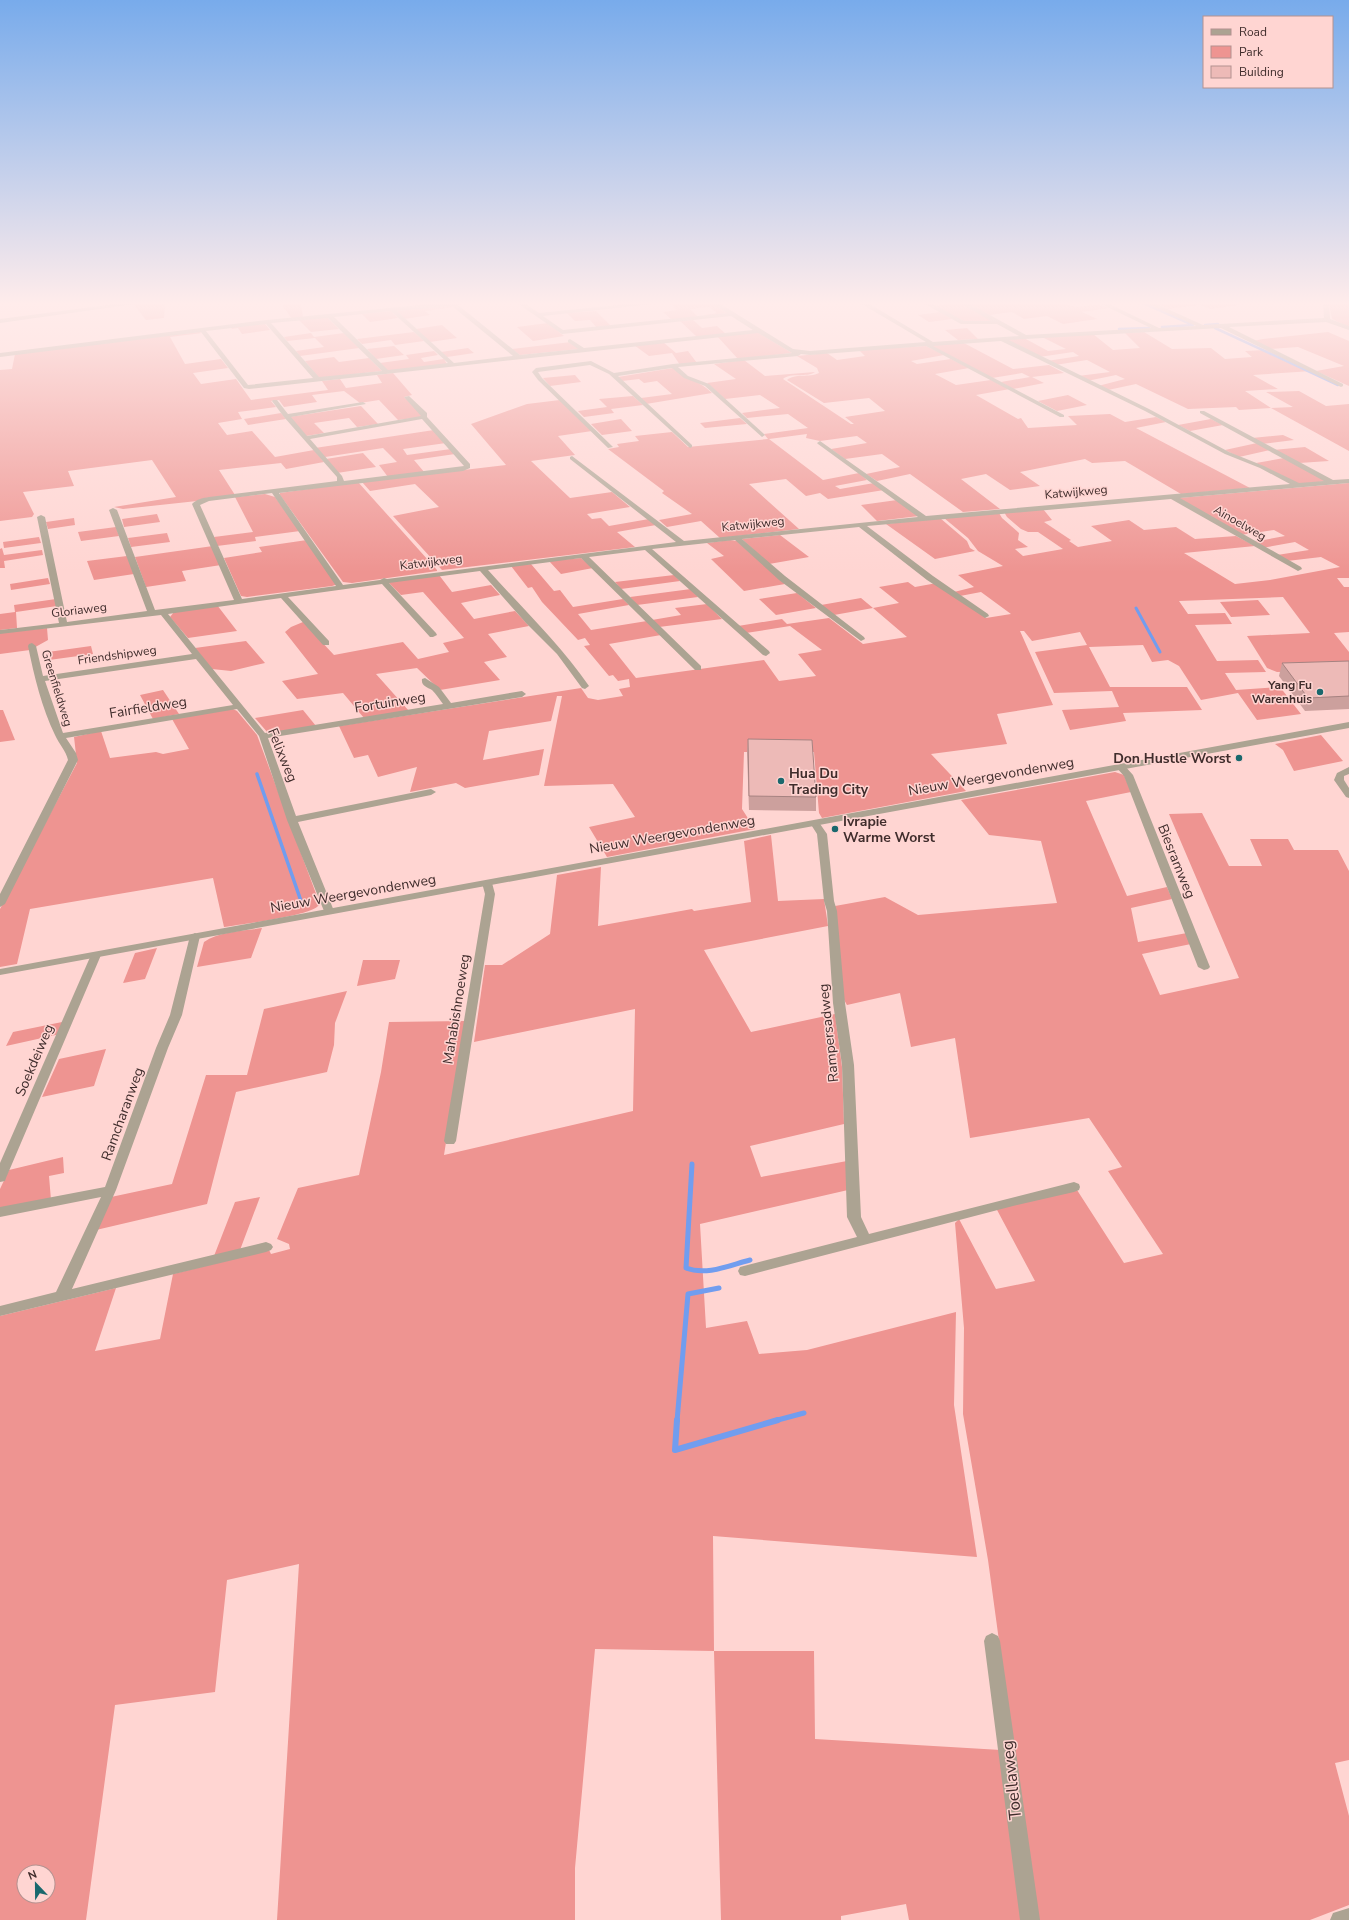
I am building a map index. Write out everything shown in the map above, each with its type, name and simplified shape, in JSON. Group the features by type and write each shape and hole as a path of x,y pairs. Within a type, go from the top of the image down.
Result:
{"street":[{"path":"553,393 610,447"},
{"path":"632,393 690,446"},
{"path":"715,393 762,435"},
{"path":"1018,393 1062,416"},
{"path":"1111,393 1227,453 1262,467 1298,486"},
{"path":"239,601 196,504 200,501 209,499 341,482 390,478 463,469 468,467 467,464 424,418 425,414 407,397"},
{"path":"274,401 297,430 340,477 341,482"},
{"path":"286,416 363,404"},
{"path":"1202,412 1333,483"},
{"path":"305,438 424,418"},
{"path":"820,444 924,518"},
{"path":"572,458 682,543"},
{"name":"Katwijkweg","path":"157,612 384,580 736,537 924,518 1349,481"},
{"path":"274,491 341,586"},
{"name":"Ainoelweg","path":"1171,496 1298,569"},
{"name":"Felixweg","path":"113,510 157,612 240,706 263,736 292,820 329,911"},
{"path":"41,517 64,624"},
{"path":"860,524 947,591 960,598 985,616"},
{"path":"736,537 788,582 861,639"},
{"path":"647,548 766,653"},
{"path":"583,555 698,668"},
{"path":"482,568 524,615 560,652 585,686"},
{"path":"384,580 386,585 433,635"},
{"path":"282,595 326,644"},
{"name":"Gloriaweg","path":"0,632 157,612"},
{"name":"Greenfieldweg","path":"0,904 73,760 71,753 60,736 38,674 32,646"},
{"name":"Friendshipweg","path":"41,679 197,656"},
{"path":"426,680 428,686 436,689 450,707"},
{"name":"Fortuinweg","path":"263,736 450,707 522,694"},
{"name":"Fairfieldweg","path":"60,736 240,706"},
{"name":"Nieuw Weergevondenweg","path":"0,972 1349,725"},
{"name":"Biesramweg","path":"1121,767 1128,775 1204,967"},
{"path":"1347,770 1340,775 1339,780 1349,795"},
{"path":"292,820 431,792"},
{"name":"Rampersadweg","path":"815,823 822,834 829,901 832,911 840,1003 848,1065 854,1217 865,1240"},
{"name":"Mahabishnoeweg","path":"450,1141 490,894 487,883"},
{"name":"Ramcharanweg","path":"61,1297 110,1190 162,1048 176,1015 195,936"},
{"name":"Soekdeiweg","path":"0,1178 96,955"},
{"path":"745,1271 1013,1201 1074,1187"},
{"path":"0,1212 110,1190"},
{"path":"0,1311 266,1247"},
{"name":"Toellaweg","path":"992,1641 1003,1715 1018,1848 1030,1920"},
{"path":"1340,1920 1349,1917"}],"green space":[{"path":"0,393 246,393 251,400 308,393 331,393 312,395 317,402 284,407 279,400 271,401 276,407 238,412 242,419 218,423 227,435 252,431 275,457 314,450 324,462 286,469 281,463 219,470 235,495 197,501 123,509 114,507 176,497 152,460 68,471 74,486 23,492 34,514 32,517 0,521"},
{"path":"346,393 410,393 412,395 404,397 423,414 422,417 398,420 379,400 360,403"},
{"path":"670,393 712,393 646,404 641,398 672,394"},
{"path":"718,393 804,393 851,424 854,424 845,417 885,411 869,398 824,403 807,393 990,393 976,395 1018,419 1021,418 1028,428 1077,425 1068,416 1110,414 1125,422 1156,417 1166,422 1136,428 1250,488 1181,494 1125,461 1092,463 1085,459 1020,472 1040,486 1010,490 986,474 961,479 1000,509 963,512 910,474 877,481 866,474 900,467 882,454 845,459 831,449 867,443 857,436 820,441 806,438 807,434 769,439 823,480 859,473 867,480 835,486 840,489 874,483 884,490 828,499 820,493 806,496 786,479 749,484 799,529 720,538 701,521 667,527 659,520 692,514 662,493 664,491 608,449 619,447 617,444 639,441 635,436 672,432 688,447 768,439 764,434 808,428 788,414 747,418 742,413 780,408 760,395 725,399"},
{"path":"1154,393 1247,393 1271,408 1239,410 1236,407 1188,409"},
{"path":"1267,393 1302,393 1326,406 1349,404 1349,451 1271,408 1293,407"},
{"path":"1068,395 1087,405 1057,411 1038,401"},
{"path":"633,396 643,405 611,409 614,413 584,417 578,411 607,407 599,399"},
{"path":"560,400 592,431 558,436 575,455 531,461 570,498 612,492 630,507 587,514 592,519 601,518 609,526 649,519 656,525 617,532 635,547 442,570 393,516 439,507 415,484 370,491 362,482 506,465 471,424 527,404"},
{"path":"361,406 378,424 357,427 349,418 314,423 324,433 306,436 289,417"},
{"path":"281,413 286,419 248,425 244,419"},
{"path":"740,418 747,424 705,428 700,423"},
{"path":"621,419 632,431 602,435 591,424"},
{"path":"1211,419 1223,425 1190,431 1178,425"},
{"path":"434,430 446,443 403,449 407,455 451,449 455,454 414,460 425,473 388,477 379,465 397,462 383,448 325,457 315,448"},
{"path":"1283,435 1294,440 1262,444 1252,438"},
{"path":"1257,443 1270,450 1239,457 1225,450"},
{"path":"1305,447 1329,461 1299,463 1273,450"},
{"path":"363,453 376,467 337,473 326,459"},
{"path":"1284,458 1328,481 1299,484 1256,463"},
{"path":"358,482 437,571 352,583 343,582 280,495 280,493"},
{"path":"1349,483 1349,578 1337,578 1344,587 1349,587 1349,632 1334,633 1349,652 1349,670 1277,672 1267,668 1247,636 1310,633 1283,597 1179,601 1188,614 1225,613 1232,624 1195,625 1217,661 1258,660 1266,672 1225,673 1236,690 1280,687 1301,714 1257,720 1238,693 1201,700 1179,666 1168,660 1152,662 1143,645 1089,647 1110,687 1187,687 1202,710 1123,713 1126,721 1070,730 1062,710 1119,707 1112,691 1054,693 1035,652 1087,645 1080,632 1032,641 1024,631 1020,631 1053,705 997,714 1007,744 931,754 966,791 822,818 819,813 814,752 744,752 742,809 755,829 607,857 589,827 635,817 613,784 544,786 562,696 557,696 551,721 489,731 483,760 544,749 539,775 465,788 456,783 410,792 417,767 378,777 368,755 354,758 339,726 581,688 588,698 598,700 623,696 619,689 630,687 629,679 618,681 613,675 609,676 584,646 590,645 585,638 578,640 542,602 532,587 528,588 511,566 531,564 554,591 560,590 573,607 623,599 629,605 578,614 591,630 647,621 661,635 609,644 636,678 764,660 779,681 816,676 798,654 822,650 790,626 746,633 738,626 782,619 787,624 829,618 863,644 907,637 873,608 899,603 879,587 908,582 915,587 937,583 961,598 986,618 1011,614 981,592 960,596 954,592 974,587 958,575 1003,566 978,551 968,538 944,518 999,513 1002,518 1019,533 1018,540 1028,547 1015,549 1023,556 1063,549 1038,532 1028,532 1021,529 1007,517 1004,512 1043,509 1052,520 1044,522 1071,540 1069,541 1078,547 1112,541 1091,526 1129,520 1144,530 1176,527 1195,539 1236,536 1255,546 1184,553 1235,584 1270,580 1340,567 1321,557 1287,561 1277,555 1309,550 1295,542 1262,548 1253,542 1285,536 1274,530 1240,535 1179,498"},
{"path":"265,494 275,497 300,531 255,537 256,541 217,546 214,537 253,532 235,497"},
{"path":"897,500 919,516 877,521 861,505"},
{"path":"157,514 160,522 124,527 122,519"},
{"path":"74,518 75,525 48,529 46,522"},
{"path":"940,518 967,541 970,548 975,551 935,559 886,524"},
{"path":"116,527 119,536 81,541 78,532"},
{"path":"167,533 170,542 131,547 128,538"},
{"path":"780,535 809,557 769,564 742,539"},
{"path":"39,537 41,543 4,548 3,542"},
{"path":"307,540 338,584 247,597 241,596 224,558 262,552 259,547"},
{"path":"730,540 737,541 785,584 744,591 711,559 724,556 707,543"},
{"path":"213,546 221,565 182,571 186,581 146,587 135,557"},
{"path":"2,548 4,555 42,550 43,555 4,561 5,568 0,568 0,549"},
{"path":"127,556 134,574 94,580 87,561"},
{"path":"581,558 593,568 561,574 549,561"},
{"path":"439,575 452,592 491,585 500,595 461,603 474,619 515,611 529,626 488,634 507,657 484,662 500,680 440,690 417,668 376,674 409,711 364,718 343,693 297,699 282,681 318,674 285,632 291,627 303,622 334,655 403,642 418,659 449,652 443,643 464,638 423,592 401,595 388,582"},
{"path":"674,575 680,581 621,589 615,582"},
{"path":"48,578 50,584 11,590 10,584"},
{"path":"691,589 698,597 637,605 630,597"},
{"path":"797,593 816,608 776,615 759,599"},
{"path":"861,598 873,608 834,615 821,605"},
{"path":"56,599 57,606 16,612 17,628 0,630 0,614 15,612 14,605"},
{"path":"1258,600 1270,615 1231,617 1220,602"},
{"path":"707,604 722,619 659,627 652,620 681,615 675,608"},
{"path":"217,605 237,631 188,638 170,617 174,612"},
{"path":"47,628 48,640 30,650 0,654 0,633"},
{"path":"246,641 265,663 231,671 212,669 195,648"},
{"path":"91,646 93,654 49,660 48,652"},
{"path":"163,690 179,714 153,719 140,695"},
{"path":"233,709 237,711 257,735 319,905 304,913 260,922 224,927 213,878 30,909 17,964 0,967 0,909 77,763 74,737 101,731 110,758 156,752 163,754 189,749 172,719"},
{"path":"0,710 3,710 15,740 0,742"},
{"path":"303,710 316,726 268,733 255,718"},
{"path":"1321,735 1343,761 1294,771 1283,750 1275,744"},
{"path":"1115,772 1124,775 1131,792 1086,801 1127,896 1167,887 1172,899 1131,908 1138,942 1187,933 1191,944 1142,954 1160,995 1239,978 1169,814 1202,813 1229,866 1262,866 1250,839 1288,839 1294,850 1338,850 1349,871 1349,1760 1335,1763 1349,1816 1349,1905 1310,1920 1037,1920 988,1560 963,1414 964,1328 955,1223 959,1219 996,1289 1035,1281 996,1208 1077,1190 1124,1263 1163,1254 1108,1171 1122,1167 1089,1118 970,1138 955,1038 911,1047 900,993 847,1005 843,998 835,906 885,897 918,915 1057,903 1041,841 989,835 961,800"},
{"path":"771,835 778,901 824,899 828,926 704,950 751,1032 835,1014 842,1067 844,1124 750,1146 761,1177 847,1161 848,1190 700,1224 706,1328 747,1321 759,1354 807,1350 956,1312 954,1405 977,1557 713,1536 714,1651 595,1649 575,1868 575,1920 277,1920 299,1564 227,1580 215,1692 115,1705 86,1920 0,1920 0,1316 116,1288 95,1351 160,1339 173,1274 269,1250 271,1254 290,1249 289,1244 277,1239 298,1188 359,1175 381,1072 389,1022 465,1021 444,1155 633,1111 635,1009 474,1042 485,965 502,965 550,934 557,875 601,867 598,926 692,909 694,911 751,902 744,841"},
{"path":"262,928 251,958 197,967 204,942 210,938 224,934"},
{"path":"157,948 145,979 123,983 135,953"},
{"path":"363,960 400,960 395,979 357,986"},
{"path":"347,991 335,1023 334,1045 327,1072 236,1092 207,1204 96,1230 111,1197 172,1184 206,1075 247,1075 264,1009"},
{"path":"67,1021 60,1034 6,1046 13,1032"},
{"path":"106,1049 94,1086 42,1097 59,1059"},
{"path":"63,1157 64,1173 49,1176 51,1200 0,1208 0,1189 9,1170"},
{"path":"260,1197 240,1250 214,1256 235,1202"},
{"path":"714,1651 814,1651 815,1739 1001,1750 1026,1920 909,1920 906,1904 841,1916 841,1920 721,1920"}],"building":[{"path":"1349,661 1349,696 1308,698 1282,663"},
{"name":"Hua Du Trading City","path":"748,739 812,740 816,797 749,796"}],"waterway":[{"path":"1136,608 1160,652"},
{"path":"257,774 302,904"},
{"path":"692,1164 686,1268 702,1271 718,1269 750,1260"},
{"path":"677,1421 688,1294 719,1288"},
{"path":"774,1421 804,1413"},
{"path":"677,1420 675,1450 778,1420"}],"place":[{"name":"Yang Fu Warenhuis","path":"1320,692"},
{"name":"Don Hustle Worst","path":"1239,758"},
{"name":"Hua Du Trading City","path":"781,781"},
{"name":"Ivrapie Warme Worst","path":"835,829"}]}
